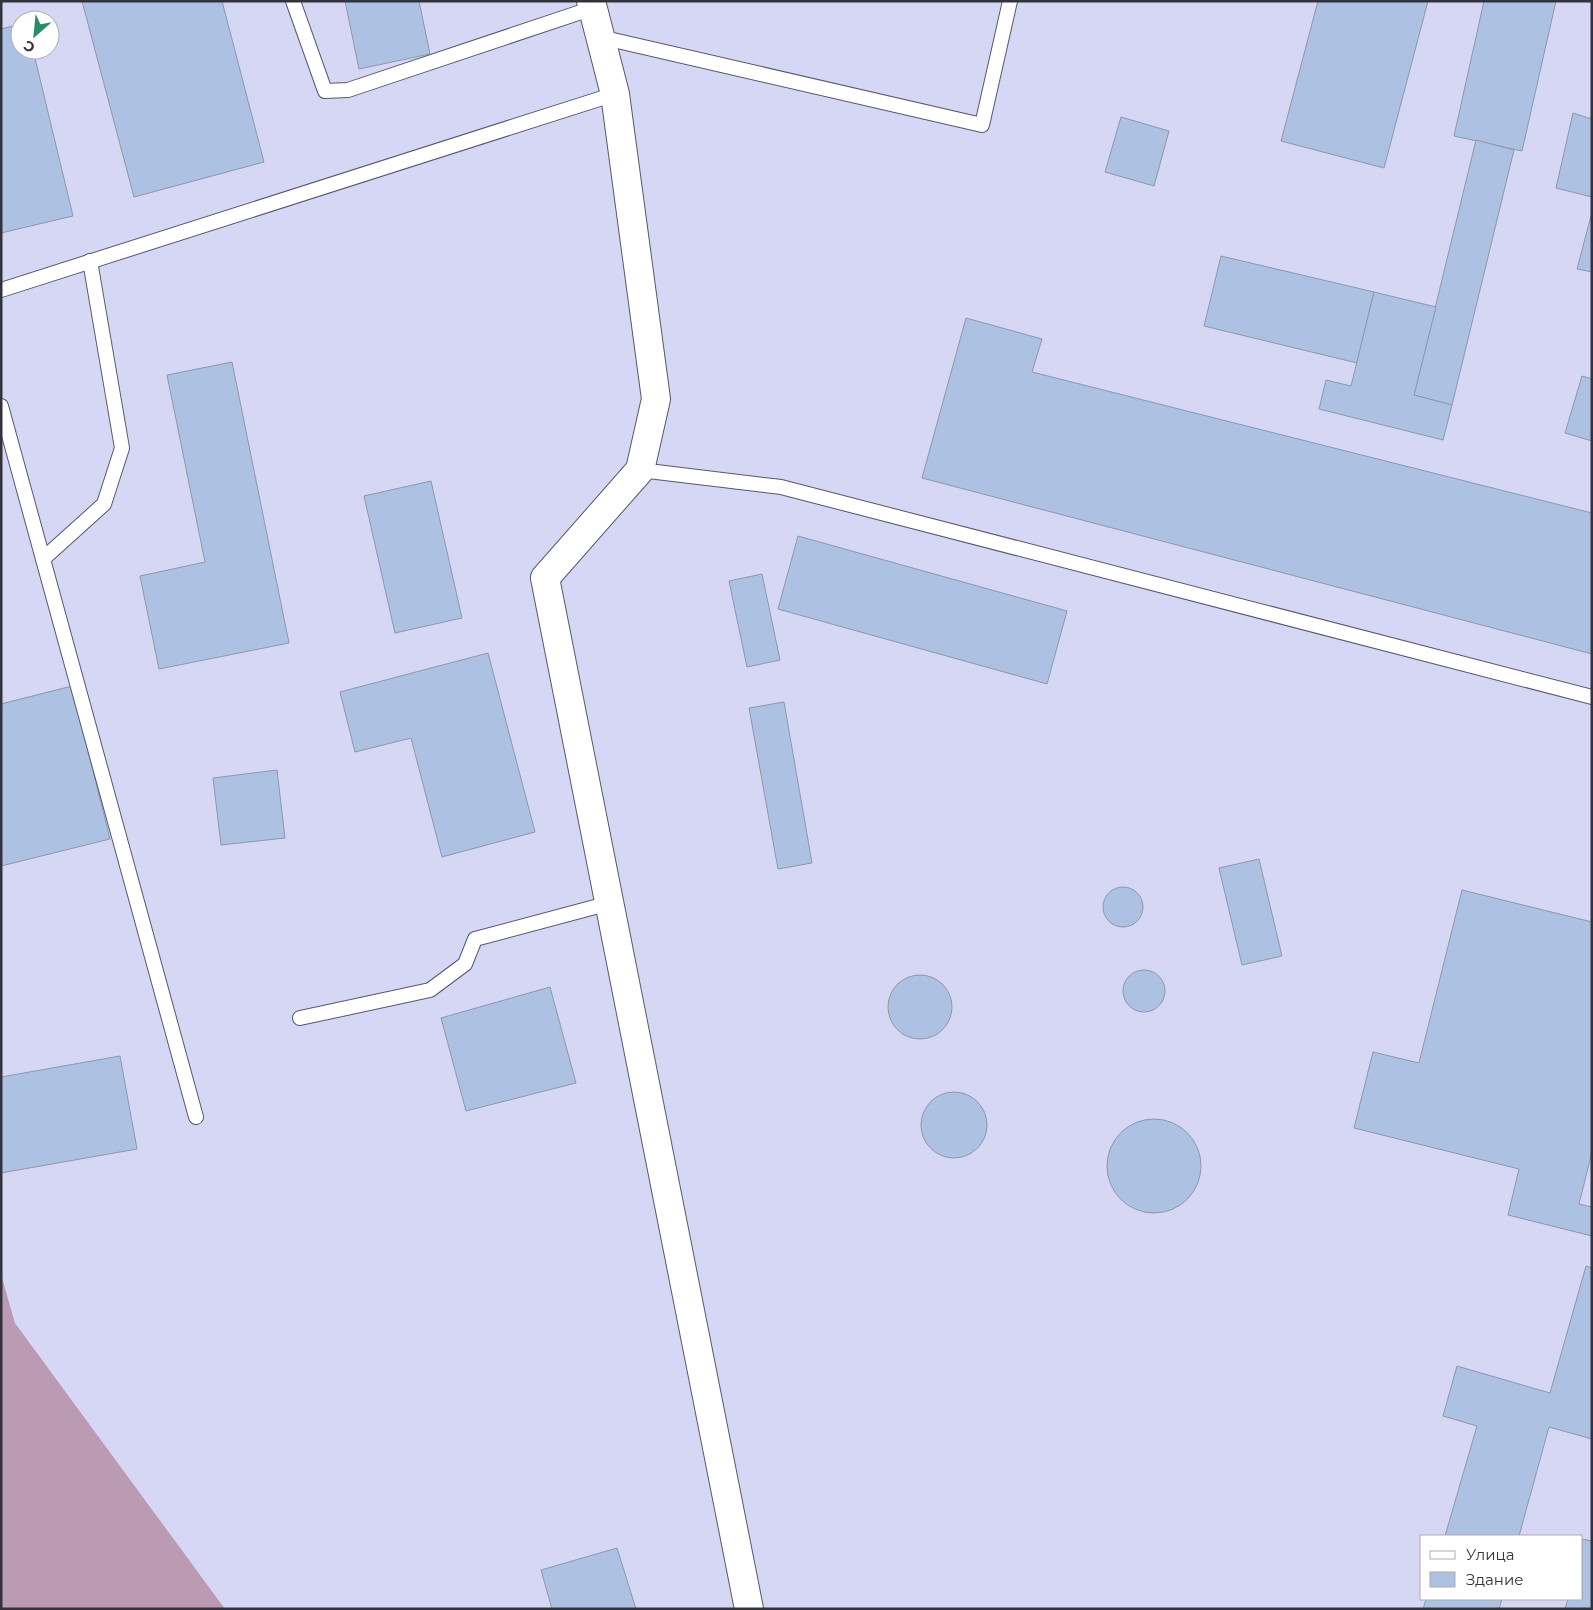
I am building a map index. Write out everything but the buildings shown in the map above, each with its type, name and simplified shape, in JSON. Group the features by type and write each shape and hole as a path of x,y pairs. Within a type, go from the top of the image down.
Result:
{"street":[{"path":"592,5 614,94 656,399 640,470 546,578 749,1609"}],"lane":[{"path":"293,1 325,91 348,90 592,5"},
{"path":"600,37 982,125 1010,1"},
{"path":"1,290 614,94"},
{"path":"43,559 104,504 122,448 90,262"},
{"path":"1,406 196,1118"},
{"path":"640,470 781,487 1592,698"},
{"path":"300,1018 430,990 465,964 475,939 610,903"}],"shaded area":[{"path":"1,1 1592,1 1592,1609 225,1609 15,1322 1,1274"},
{"path":"1,1274 15,1323 225,1609 1,1609"}]}
